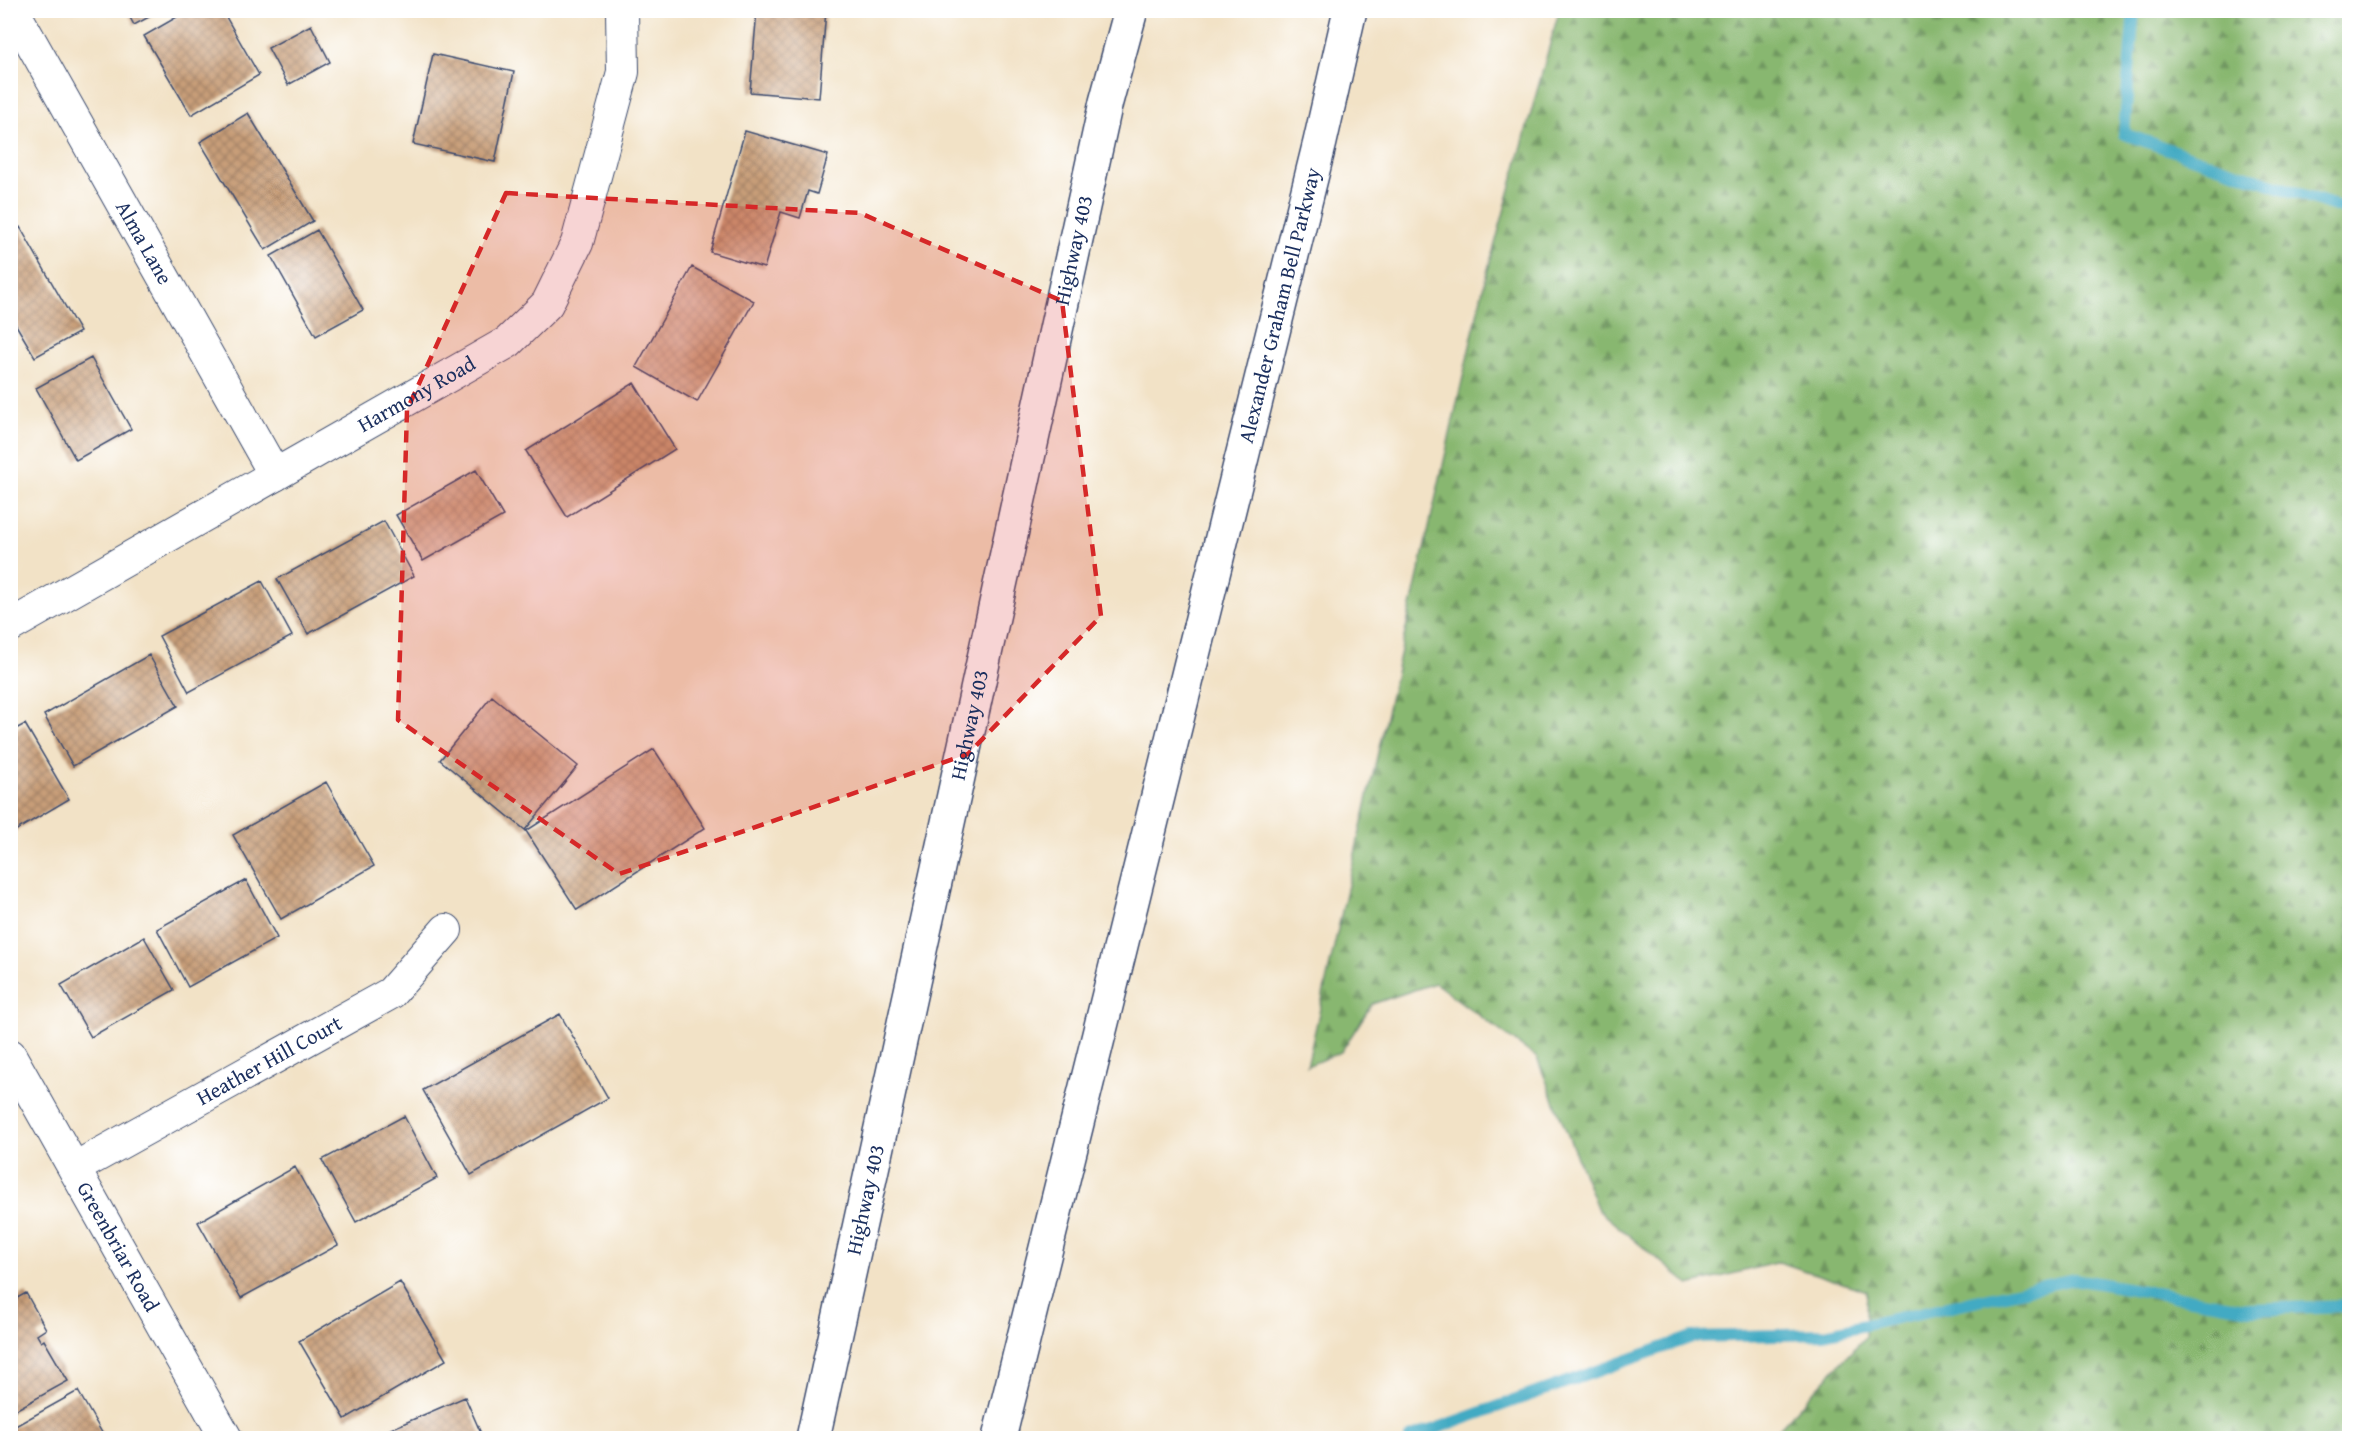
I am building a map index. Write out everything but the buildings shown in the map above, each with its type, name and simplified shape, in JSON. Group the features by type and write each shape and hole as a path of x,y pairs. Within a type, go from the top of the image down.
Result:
{"highway":[{"name":"Highway 403","path":"813,1438 1106,102 1131,10"},
{"name":"Alexander Graham Bell Parkway","path":"999,1438 1350,10"}],"street":[{"name":"Alma Lane","path":"13,10 275,475"},
{"name":"Harmony Road","path":"10,626 508,342 546,304 577,243 624,72 622,10"},
{"name":"Heather Hill Court","path":"75,1168 391,993 446,930"},
{"name":"Greenbriar Road","path":"10,1055 226,1438"}],"highlighted area":[{"path":"506,193 860,213 1062,301 1101,616 968,754 619,874 398,720 407,410"}],"green space":[{"path":"1559,11 2349,11 2349,1438 1770,1438 1865,1337 1867,1291 1779,1262 1689,1285 1598,1210 1537,1058 1435,983 1372,1004 1341,1052 1307,1066 1484,284"}],"waterway":[{"path":"2134,10 2124,134 2350,211"},
{"path":"1410,1438 1692,1337 1824,1334 2074,1279 2249,1309 2350,1306"}]}
